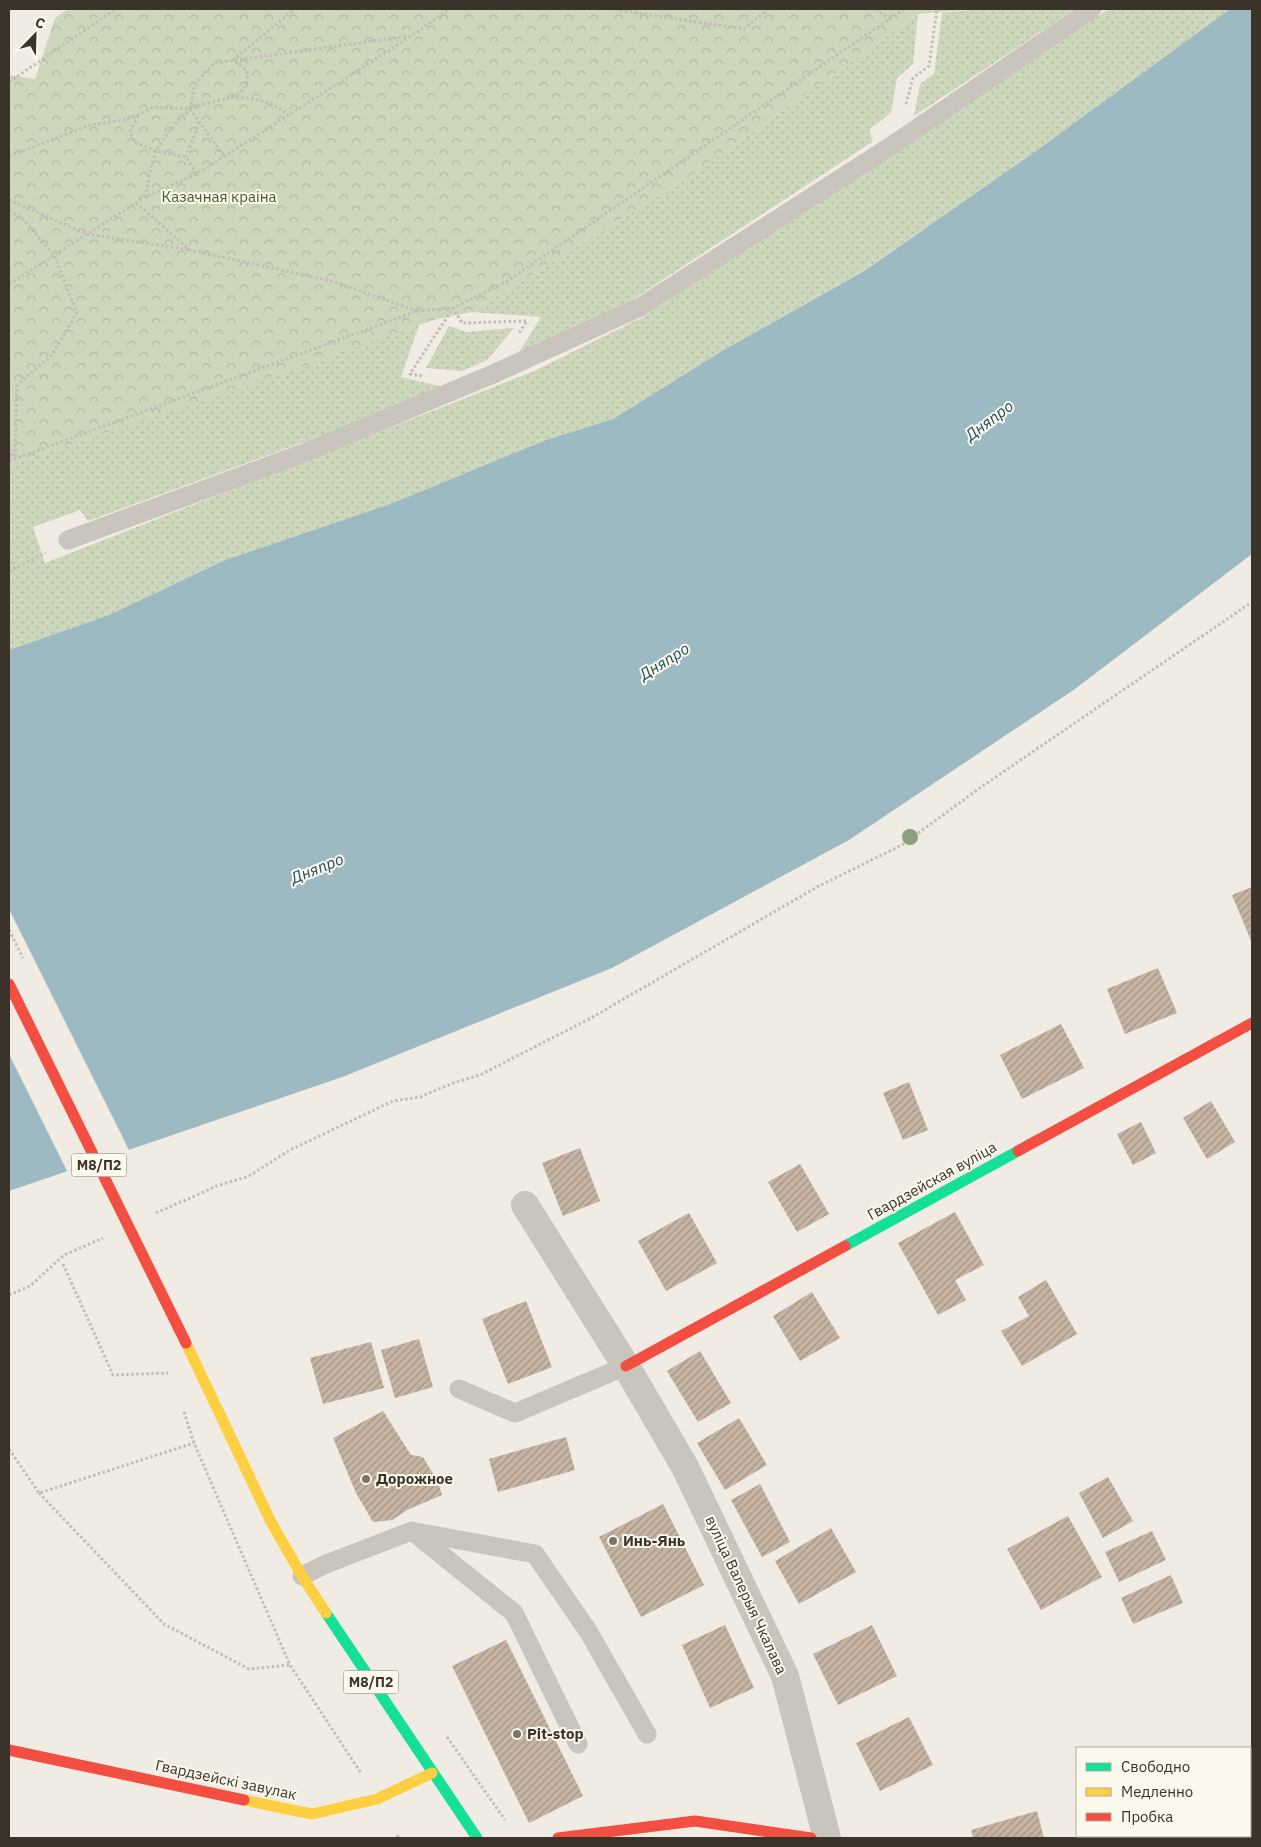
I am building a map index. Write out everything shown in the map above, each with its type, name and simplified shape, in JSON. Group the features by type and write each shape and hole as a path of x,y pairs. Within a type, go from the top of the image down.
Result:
{"main road":[{"name":"М8/П2","path":"9,984 188,1346 271,1522 302,1576 477,1838"},
{"name":"Гвардзейская вуліца","path":"626,1366 1252,1023"},
{"name":"Гвардзейскі завулак","path":"9,1750 312,1814 377,1799 432,1773"},
{"path":"560,1838 695,1821 810,1838"}],"street":[{"name":"вуліца Валерыя Чкалава","path":"524,1205 626,1366 685,1468 785,1676 826,1838"}],"lane":[{"path":"68,540 301,454 491,375 642,306 885,150 1092,9"},
{"path":"459,1389 515,1413 626,1366"},
{"path":"302,1576 326,1564 412,1531 535,1554 588,1631 647,1734"},
{"path":"412,1531 514,1613 578,1744"}],"path":[{"path":"9,82 116,9"},
{"path":"233,60 295,9"},
{"path":"9,284 145,197 197,174 413,36 450,9"},
{"path":"610,9 744,29 768,9"},
{"path":"876,9 889,19"},
{"path":"9,461 417,311 453,308 506,282 904,9"},
{"path":"906,105 913,78 928,66 937,9"},
{"path":"145,197 156,151 190,109 195,84 214,63 413,36"},
{"path":"9,156 90,125 124,120 154,107 190,109 231,97 242,91 248,80 247,71 233,60"},
{"path":"231,97 258,99 277,106 288,115"},
{"path":"190,109 224,156"},
{"path":"138,115 130,131 134,142 156,151 186,157 197,174"},
{"path":"186,157 199,121"},
{"path":"9,200 87,234 190,250 335,282 417,311"},
{"path":"136,203 190,250"},
{"path":"9,211 22,218 54,255 77,313 52,355 17,385 14,459"},
{"path":"453,308 462,323 527,321 517,337"},
{"path":"428,376 410,374 453,308"},
{"path":"9,449 14,459"},
{"path":"9,572 68,540"},
{"path":"154,1215 217,1186 249,1176 290,1150 394,1101 420,1097 453,1082 480,1075 591,1018 817,887 902,845 984,785 1252,602"},
{"path":"9,1295 30,1286 64,1255 109,1235"},
{"path":"63,1264 113,1375 170,1373 169,1365"},
{"path":"182,1408 194,1443 290,1664 361,1773"},
{"path":"39,1493 194,1443"},
{"path":"9,1449 39,1493 164,1624 249,1669 290,1664"}],"green space":[{"name":"Казачная краіна","path":"68,9 975,9 918,14 695,173 472,312 433,320 326,359 9,465 9,75 35,79 55,18"},
{"path":"975,9 1075,9 914,116 920,84 934,74 942,13"},
{"path":"1109,9 1230,9 1036,151 863,271 722,351 613,419 546,440 390,504 225,560 109,615 9,650 9,465 419,325 401,377 444,387 369,418 88,521 80,510 33,527 45,563 534,371 645,316"},
{"path":"918,14 913,64 897,78 891,113 870,129 872,142 632,300 518,354 541,317 472,312 695,173"},
{"path":"449,326 466,332 514,328 487,360 462,371 426,368"}],"water":[{"name":"Дняпро","path":"1230,9 1252,9 1252,554 1075,689 849,840 612,968 345,1076 9,1191 9,650 109,615 225,560 390,504 546,440 613,419 722,351 864,271 1036,151"}],"pier":[{"path":"9,909 130,1152 68,1173 9,1054"}],"building":[{"path":"1252,887 1252,943 1232,895"},
{"path":"1158,968 1177,1013 1125,1034 1107,989"},
{"path":"1061,1024 1084,1068 1022,1099 1000,1055"},
{"path":"909,1082 928,1130 903,1140 883,1093"},
{"path":"1211,1101 1235,1142 1207,1159 1183,1118"},
{"path":"1141,1122 1156,1153 1133,1165 1117,1134"},
{"path":"580,1148 600,1201 563,1216 542,1163"},
{"path":"800,1164 829,1214 797,1232 768,1182"},
{"path":"955,1212 984,1265 955,1280 966,1300 938,1315 898,1243"},
{"path":"689,1213 717,1263 666,1291 638,1241"},
{"path":"1046,1280 1077,1334 1022,1366 1001,1331 1029,1316 1018,1297"},
{"path":"812,1292 840,1338 800,1361 773,1316"},
{"path":"526,1301 552,1367 508,1384 482,1319"},
{"path":"419,1339 433,1387 395,1398 381,1350"},
{"path":"371,1342 384,1388 323,1404 310,1358"},
{"path":"700,1351 731,1403 698,1422 667,1371"},
{"path":"383,1411 411,1455 423,1457 438,1482 442,1495 409,1509 392,1520 373,1522 356,1493 333,1438"},
{"path":"739,1418 767,1465 725,1490 697,1443"},
{"path":"566,1437 575,1470 498,1492 489,1459"},
{"path":"1108,1477 1133,1521 1103,1538 1079,1493"},
{"path":"760,1484 790,1542 762,1557 731,1500"},
{"path":"663,1504 704,1585 641,1617 599,1537"},
{"path":"1068,1516 1102,1577 1041,1610 1007,1549"},
{"path":"831,1528 856,1572 799,1604 775,1561"},
{"path":"1152,1531 1166,1560 1119,1582 1105,1552"},
{"path":"1171,1575 1183,1603 1133,1624 1121,1598"},
{"path":"725,1625 754,1688 710,1708 682,1645"},
{"path":"872,1625 897,1676 838,1705 813,1654"},
{"path":"506,1640 583,1796 529,1823 452,1666"},
{"path":"909,1717 933,1765 880,1791 856,1743"},
{"path":"1037,1811 1044,1838 973,1838 971,1830"}],"traffic: fast":[{"path":"845,1246 1018,1151"},
{"path":"326,1613 477,1838"}],"traffic: slow":[{"path":"186,1343 271,1522 326,1613"},
{"path":"244,1800 312,1814 377,1799 432,1773"}],"traffic: jam":[{"path":"9,984 186,1343"},
{"path":"1018,1151 1252,1023"},
{"path":"626,1366 845,1246"},
{"path":"9,1750 244,1800"},
{"path":"558,1838 695,1821 811,1838"}],"place":[{"name":"Дорожное","path":"366,1479"},
{"name":"Инь-Янь","path":"613,1541"},
{"name":"Pit-stop","path":"517,1734"}]}
